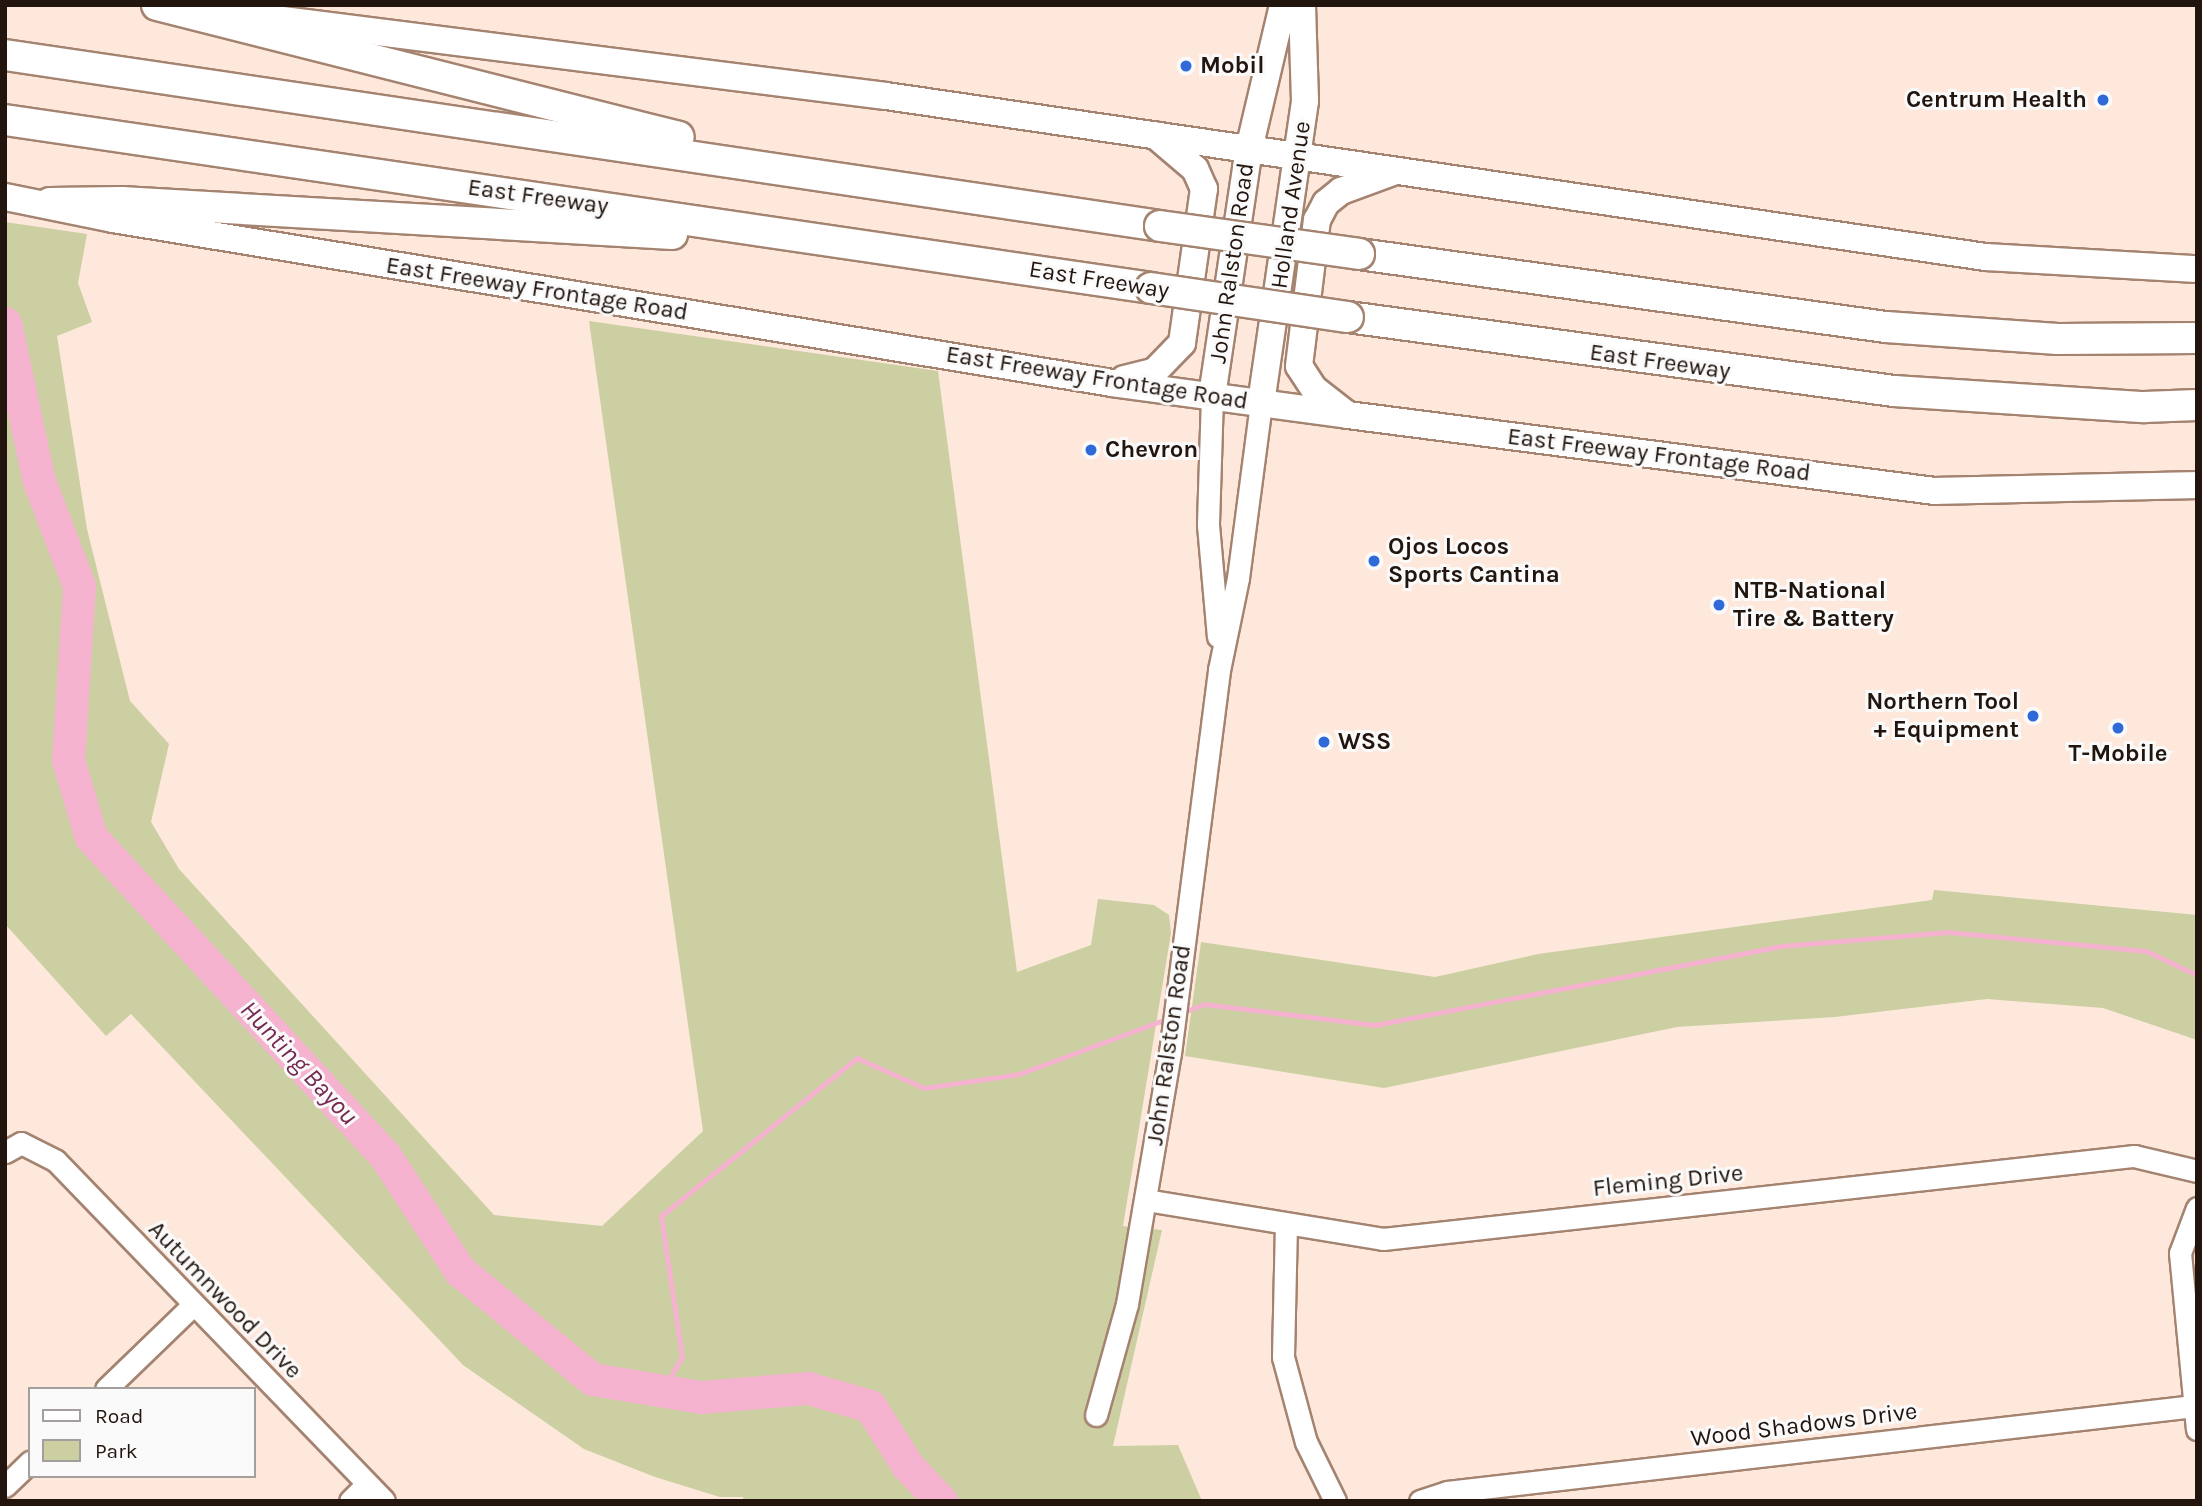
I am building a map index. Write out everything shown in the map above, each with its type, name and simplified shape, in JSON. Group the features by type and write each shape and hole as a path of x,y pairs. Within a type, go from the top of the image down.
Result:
{"highway":[{"path":"159,5 835,177"},
{"path":"5,55 1160,226 1886,327 2058,339 2197,338"},
{"name":"East Freeway","path":"5,120 1348,317 1894,391 2144,407 2197,405"},
{"path":"50,204 122,202 874,246"}],"main road":[{"path":"159,5 886,96 1986,257 2197,269"},
{"name":"Holland Avenue","path":"1249,149 1283,5"},
{"name":"Holland Avenue","path":"1261,403 1306,101 1302,5"},
{"path":"1112,383 1155,371 1182,343 1204,189 1195,169 1155,135"},
{"name":"John Ralston Road","path":"1212,396 1249,149"},
{"path":"1348,415 1314,389 1300,366 1317,220 1326,203 1341,191 1395,171"},
{"name":"East Freeway Frontage Road","path":"5,197 50,204 113,219 1112,383 1348,415 1935,491 2197,485"}],"street":[{"name":"John Ralston Road","path":"1212,396 1208,525 1216,576 1219,670"},
{"name":"John Ralston Road","path":"1096,1415 1127,1304 1170,1053 1219,670 1238,578 1261,403"},
{"name":"Autumnwood Drive","path":"13,1147 56,1161 384,1501"},
{"name":"Fleming Drive","path":"1146,1200 1382,1239 2134,1156 2197,1171"},
{"path":"2197,1208 2180,1253 2197,1429"},
{"path":"1286,1224 1283,1357 1306,1442 1335,1501"},
{"path":"108,1387 194,1304"},
{"name":"Wood Shadows Drive","path":"1420,1501 1447,1492 2194,1406"},
{"path":"5,1486 28,1464"},
{"path":"350,1501 366,1485"}],"green space":[{"path":"5,222 87,234 78,283 92,322 57,336 87,529 130,701 169,744 151,822 179,869 494,1215 602,1226 703,1131 589,321 938,371 1017,972 1091,945 1098,899 1154,905 1169,915 1171,933 1123,1226 1162,1230 1113,1446 1178,1445 1202,1501 744,1501 743,1497 720,1497 655,1477 584,1449 463,1365 131,1014 106,1036 5,924"},
{"path":"1934,890 2197,915 2197,1040 2103,1008 1987,999 1835,1017 1677,1027 1384,1088 1185,1056 1201,942 1435,977 1538,954 1932,900"}],"waterway":[{"name":"Hunting Bayou","path":"5,323 39,481 79,586 68,760 91,837 384,1154 460,1271 592,1379 701,1397 808,1388 870,1406 907,1465 941,1501"},
{"path":"1181,1013 1204,1004 1375,1025 1781,946 1948,932 2146,951 2197,975"},
{"path":"662,1391 682,1357 661,1216 857,1058 924,1088 1019,1074 1169,1018"}],"place":[{"name":"Mobil","path":"1186,66"},
{"name":"Centrum Health","path":"2103,100"},
{"name":"Chevron","path":"1091,450"},
{"name":"Ojos Locos Sports Cantina","path":"1374,561"},
{"name":"NTB-National Tire & Battery","path":"1719,605"},
{"name":"Northern Tool + Equipment","path":"2033,716"},
{"name":"T-Mobile","path":"2118,728"},
{"name":"WSS","path":"1324,742"}]}
